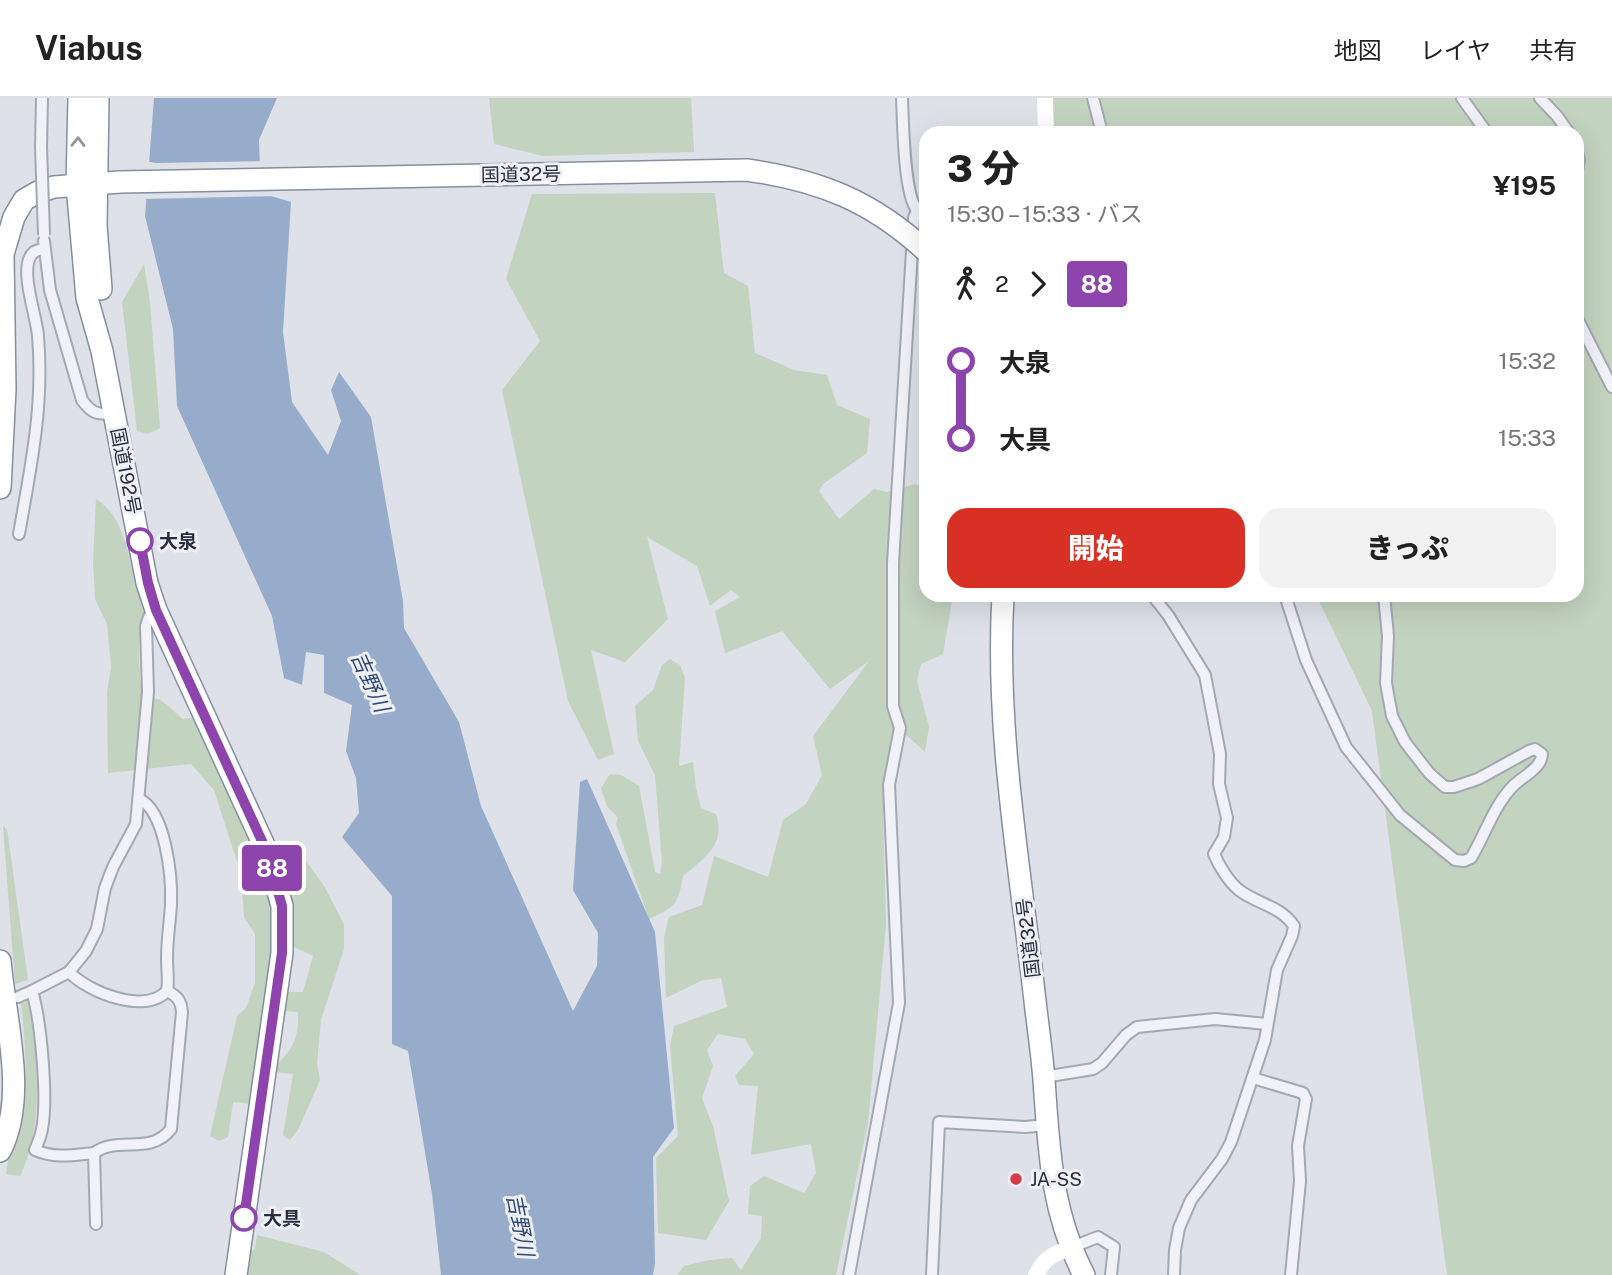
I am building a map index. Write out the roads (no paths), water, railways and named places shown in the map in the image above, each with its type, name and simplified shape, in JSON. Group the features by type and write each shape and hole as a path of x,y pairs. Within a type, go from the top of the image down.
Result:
{"highway":[{"path":"79,98 86,185"},
{"path":"86,185 98,98"},
{"name":"国道32号","path":"0,488 5,388 4,254 14,218 24,200 37,192 120,183 747,170 799,179 847,196 893,223 919,245"},
{"name":"国道192号","path":"86,185 87,298 116,413 148,583 156,610 267,852 282,906 282,953 236,1275"},
{"name":"国道32号","path":"1003,602 1002,688 1007,772 1044,1077 1054,1189 1070,1248 1084,1275"},
{"path":"0,961 11,1039 13,1094 11,1116 0,1151"}],"main road":[{"path":"1045,98 1046,126"},
{"path":"1036,1275 1042,1262 1050,1255 1070,1248"}],"street":[{"path":"42,98 44,248 50,290 82,400 90,411 99,415 116,413"},
{"path":"902,98 905,154 912,202 919,210"},
{"path":"1093,98 1100,126"},
{"path":"1462,98 1482,126"},
{"path":"1540,98 1564,126"},
{"path":"849,1275 899,1003 889,785 900,729 893,706 893,563 914,218 919,216"},
{"path":"19,534 39,416 41,381 38,332 27,278 29,259 34,251 44,248"},
{"path":"1584,332 1612,387"},
{"path":"1158,602 1205,676 1220,754 1219,783 1227,818 1224,836 1214,854 1217,863 1240,891 1287,916 1294,926 1277,970 1265,1040 1231,1142 1222,1159 1191,1200 1179,1228 1174,1275"},
{"path":"1287,602 1306,660 1346,747 1400,815 1455,860 1464,861 1471,858 1501,800 1539,764 1542,754 1535,749 1529,751 1478,779 1454,788 1445,787 1429,773 1405,742 1392,716 1386,683 1388,636 1385,602"},
{"path":"18,996 32,992 69,972 86,951 97,929 105,888 113,867 136,824 148,692 146,626 149,617 156,610"},
{"path":"69,972 86,987 126,1000 145,1001 162,997 167,991 171,901 169,875 160,825 144,801 139,799"},
{"path":"32,992 37,1010 44,1107 42,1130 35,1150 48,1156 62,1157 94,1153 104,1146 149,1144 164,1138 171,1129 183,1012 176,995 167,991"},
{"path":"1044,1077 1093,1069 1137,1027 1215,1019 1267,1024"},
{"path":"1253,1078 1303,1093 1306,1098 1298,1146 1300,1181 1291,1275"},
{"path":"946,1275 932,1275 939,1122 1025,1127 1047,1125"},
{"path":"94,1153 96,1224"},
{"path":"1070,1248 1098,1237 1108,1241 1114,1247 1111,1275"}],"water":[{"name":"吉野川","path":"154,98 277,98 259,140 261,193 291,202 283,332 292,402 328,455 341,421 331,390 339,372 371,417 403,601 404,628 459,722 481,806 573,1011 597,966 598,933 573,890 580,782 587,779 655,932 674,1128 653,1157 653,1275 441,1275 432,1194 408,1051 392,1044 392,896 342,837 359,813 356,778 346,751 352,705 324,693 324,655 306,652 302,685 284,678 272,616 177,406 173,329 145,216"}],"place":[{"name":"大泉","path":"140,541"},
{"name":"JA-SS","path":"1016,1179"},
{"name":"大具","path":"244,1218"}]}
